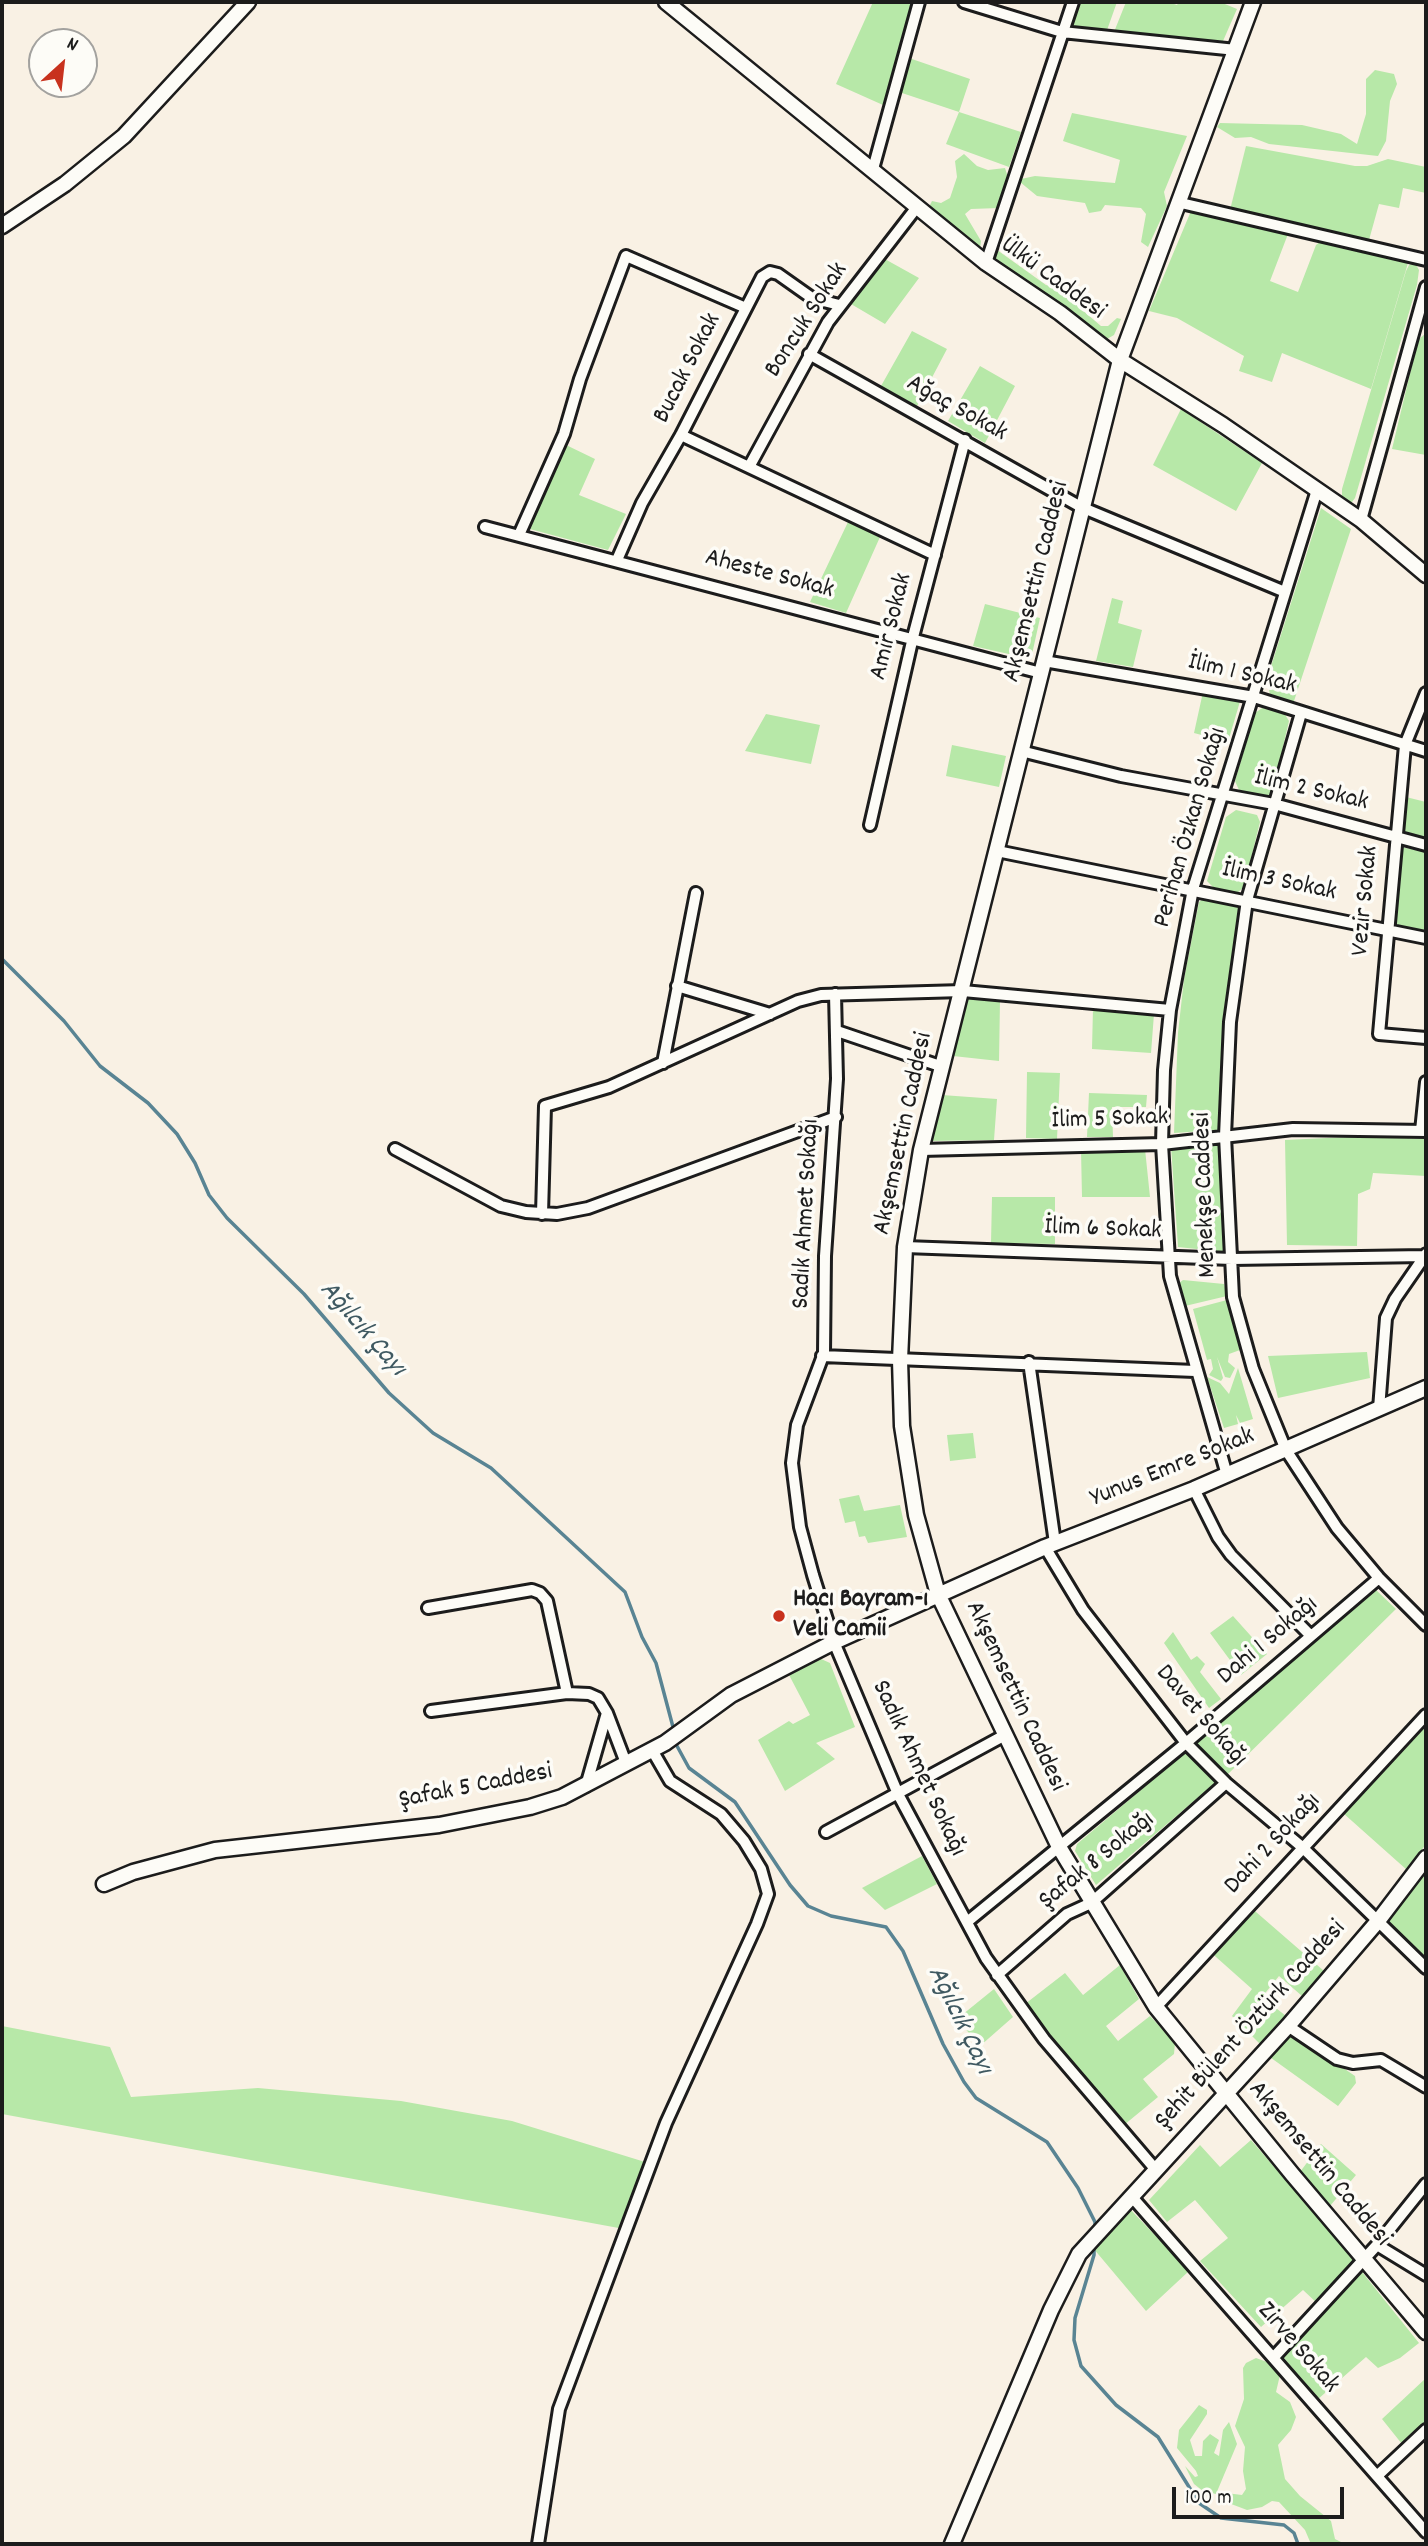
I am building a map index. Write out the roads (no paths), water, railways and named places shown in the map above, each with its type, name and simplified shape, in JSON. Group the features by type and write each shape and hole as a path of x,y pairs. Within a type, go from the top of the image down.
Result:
{"street":[{"path":"2,226 65,184 124,136 248,2"},
{"name":"Ülkü Caddesi","path":"666,2 986,263 1060,313 1120,360 1361,520 1426,575"},
{"path":"873,169 919,2"},
{"path":"964,2 1062,32 1236,50"},
{"path":"986,263 1073,2"},
{"name":"Akşemsettin Caddesi","path":"1254,2 1120,360 921,1150 905,1247 900,1360 907,1468 916,1515 938,1594 1059,1847 1091,1903 1156,2007 1226,2095 1426,2332"},
{"path":"1181,202 1426,260"},
{"name":"Boncuk Sokak","path":"749,467 809,354 839,305 917,207"},
{"path":"519,536 564,434 580,379 626,256 746,308"},
{"name":"Bucak Sokak","path":"617,560 642,503 681,435 762,277 770,272 812,298 839,305"},
{"path":"1361,520 1421,325 1426,287"},
{"name":"Ağaç Sokak","path":"809,354 1081,507 1285,592"},
{"path":"681,435 935,555"},
{"name":"Amir Sokak","path":"870,825 913,637 965,440"},
{"name":"Perihan Özkan Sokağı","path":"1227,1475 1173,1291 1167,1255 1162,1144 1170,1010 1193,889 1317,490"},
{"name":"Aheste Sokak","path":"485,527 913,637 1043,667"},
{"name":"İlim 1 Sokak","path":"1043,667 1254,697 1426,751"},
{"name":"Vezir Sokak","path":"1426,693 1405,745 1386,929 1379,1034 1426,1038"},
{"name":"Menekşe Caddesi","path":"1301,713 1247,900 1230,1022 1225,1136 1233,1297 1243,1339 1286,1450 1326,1513 1379,1578 1426,1624"},
{"name":"İlim 2 Sokak","path":"1021,751 1121,776 1275,804 1426,845"},
{"name":"İlim 3 Sokak","path":"997,852 1193,889 1426,938"},
{"path":"663,1063 696,892"},
{"path":"677,986 770,1014"},
{"path":"542,1214 545,1106 609,1087 798,1001 835,995 963,991 1170,1010"},
{"name":"Sadık Ahmet Sokağı","path":"835,995 836,1117 825,1256 822,1356 797,1425 792,1463 800,1527 834,1642 898,1794 967,1922 997,1975 1044,2039 1156,2170"},
{"path":"837,1031 943,1067"},
{"path":"1424,1131 1426,1082"},
{"path":"395,1149 489,1201 542,1214 588,1208 836,1117"},
{"name":"İlim 5 Sokak","path":"921,1150 1162,1144 1293,1129 1424,1131"},
{"name":"İlim 6 Sokak","path":"905,1247 1232,1259 1426,1255"},
{"path":"1379,1409 1386,1318 1395,1299 1426,1255"},
{"path":"822,1356 1195,1371"},
{"path":"1030,1363 1050,1545"},
{"name":"Yunus Emre Sokak","path":"938,1594 1050,1545 1194,1489 1426,1388"},
{"path":"1194,1489 1224,1546 1311,1636"},
{"name":"Davet Sokağı","path":"1050,1545 1083,1610 1185,1743 1226,1783 1302,1847 1426,1968"},
{"name":"Dahi 1 Sokağı","path":"967,1922 1185,1743 1379,1578"},
{"path":"428,1608 532,1590 540,1592 547,1601 567,1693"},
{"name":"Şafak 5 Caddesi","path":"104,1884 133,1872 215,1850 464,1821 550,1802 586,1786 683,1732 731,1695 834,1642 938,1594"},
{"path":"431,1711 567,1693 596,1696 607,1713 626,1763"},
{"path":"586,1786 607,1713"},
{"name":"Dahi 2 Sokağı","path":"1156,2007 1426,1715"},
{"path":"826,1832 1005,1735"},
{"path":"538,2544 559,2409 666,2123 768,1895 761,1869 736,1832 721,1814 670,1781 652,1750"},
{"name":"Şafak 8 Sokağı","path":"997,1975 1067,1914 1091,1903 1226,1783"},
{"name":"Şehit Bülent Öztürk Caddesi","path":"952,2544 1056,2301 1085,2247 1288,2026 1378,1921 1426,1858"},
{"path":"1288,2026 1337,2059 1353,2063 1381,2060 1426,2087"},
{"path":"1273,2357 1377,2245 1426,2184"},
{"name":"Zirve Sokak","path":"1132,2197 1426,2532"},
{"path":"1377,2245 1426,2275"},
{"path":"1377,2476 1426,2430"}],"waterway":[{"name":"Ağılcık Çayı","path":"2,959 64,1021 100,1066 148,1103 177,1134 195,1163 209,1195 227,1218 304,1294 389,1393 433,1433 491,1468 625,1592 642,1637 656,1663 673,1727"},
{"name":"Ağılcık Çayı","path":"677,1746 689,1768 735,1802 790,1885 808,1906 831,1916 886,1927 903,1951 943,2044 964,2082 976,2098 1047,2142 1078,2188 1095,2222 1095,2229"},
{"name":"Ağılcık Çayı","path":"1094,2244 1094,2255 1075,2318 1074,2340 1081,2366 1116,2405 1158,2437 1199,2503 1221,2518 1284,2525 1294,2533 1298,2544"}],"place":[{"name":"Hacı Bayram-ı Veli Camii","path":"779,1616"}]}
